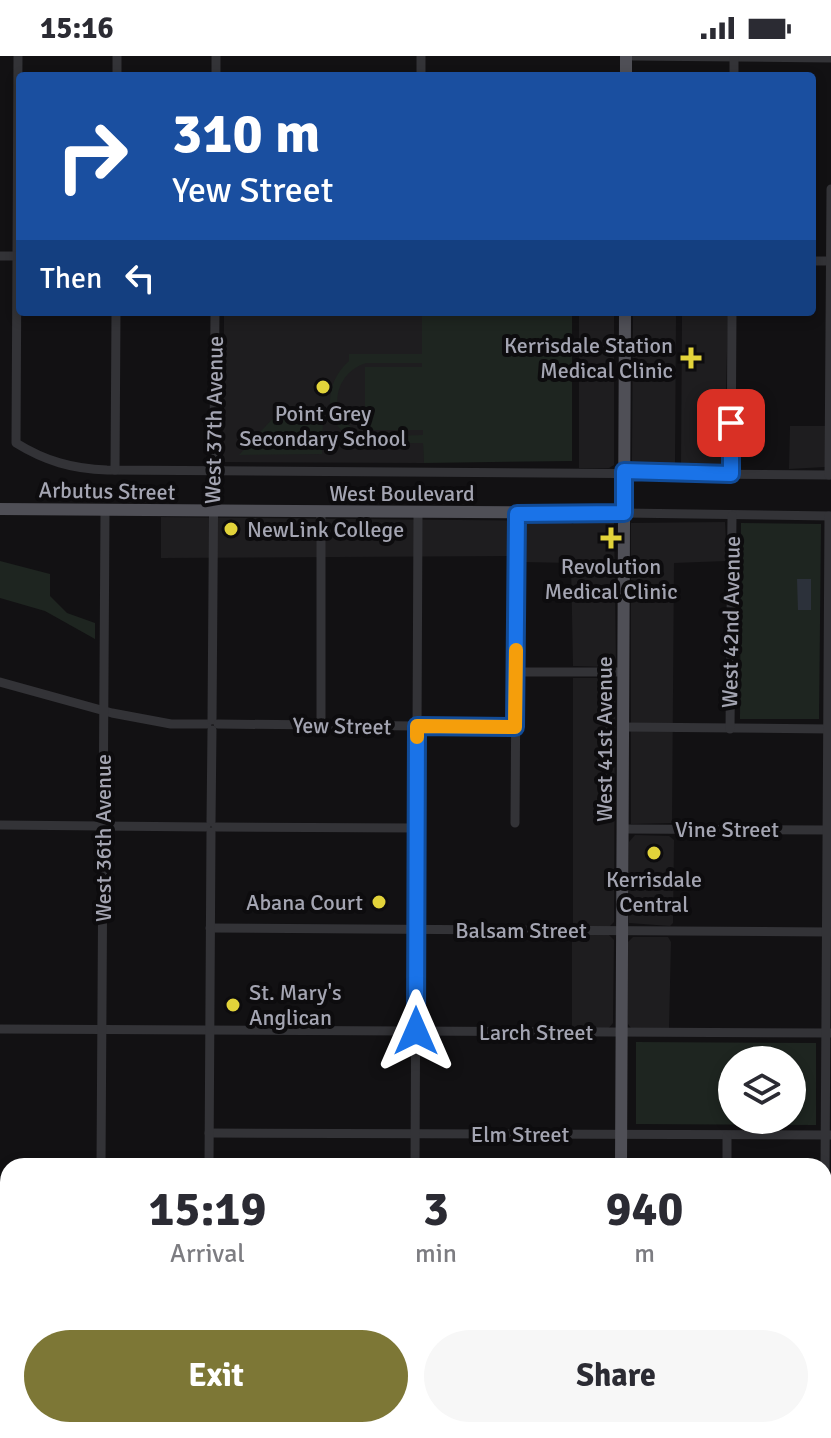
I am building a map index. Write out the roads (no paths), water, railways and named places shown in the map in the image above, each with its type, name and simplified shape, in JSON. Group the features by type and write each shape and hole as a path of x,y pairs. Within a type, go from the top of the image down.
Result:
{"main road":[{"name":"West 41st Avenue","path":"621,1158 625,316"},
{"name":"Arbutus Street","path":"0,509 213,513"},
{"name":"West Boulevard","path":"213,513 624,513"}],"street":[{"path":"633,56 831,58"},
{"path":"18,316 16,443 65,466 115,470 547,474 624,471 830,475 831,189"},
{"path":"115,470 116,316"},
{"name":"West 37th Avenue","path":"209,1158 215,316"},
{"path":"731,474 732,316"},
{"name":"West 36th Avenue","path":"101,1158 105,511"},
{"path":"321,513 321,725"},
{"name":"West Boulevard","path":"624,513 830,516"},
{"path":"415,1158 418,514"},
{"path":"515,823 517,514"},
{"name":"West 42nd Avenue","path":"730,729 732,516"},
{"path":"828,1158 830,516"},
{"path":"516,672 624,672"},
{"name":"Yew Street","path":"0,682 104,711 171,724 515,727"},
{"path":"623,727 830,729"},
{"path":"0,825 417,828"},
{"name":"Vine Street","path":"623,829 829,830"},
{"name":"Balsam Street","path":"210,928 829,932"},
{"name":"Larch Street","path":"0,1029 828,1033"},
{"name":"Elm Street","path":"209,1133 828,1135"},
{"path":"727,1136 727,1158"}],"place":[{"name":"Kerrisdale Station Medical Clinic","path":"691,358"},
{"name":"Point Grey Secondary School","path":"323,387"},
{"name":"NewLink College","path":"231,529"},
{"name":"Revolution Medical Clinic","path":"611,538"},
{"name":"Kerrisdale Central","path":"654,853"},
{"name":"Abana Court","path":"379,902"},
{"name":"St. Mary's Anglican","path":"233,1005"}]}
